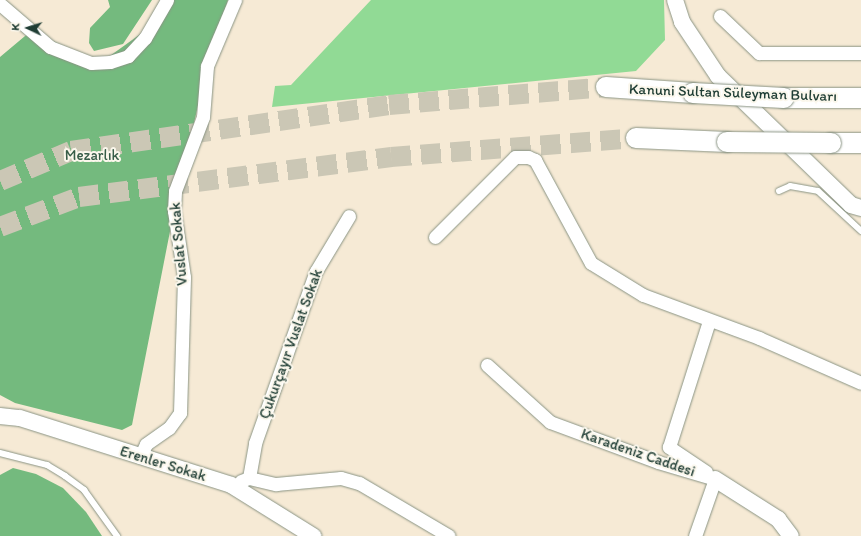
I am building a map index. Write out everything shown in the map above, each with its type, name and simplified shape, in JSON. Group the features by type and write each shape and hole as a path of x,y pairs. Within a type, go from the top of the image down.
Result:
{"main road":[{"name":"Kanuni Sultan Süleyman Bulvarı","path":"606,87 784,98 861,98"},
{"path":"636,138 727,142 861,143"}],"street":[{"path":"0,4 50,46 91,63 110,62 128,56 145,38 167,0"},
{"name":"Vuslat Sokak","path":"140,457 146,444 169,428 180,413 184,277 174,211 175,191 203,117 207,66 235,0"},
{"path":"675,0 682,22 718,76 851,205 861,208"},
{"path":"720,16 759,53 861,53"},
{"path":"435,238 515,157 528,157 535,160 591,263 643,295 709,321 759,338 861,384"},
{"name":"Çukurçayır Vuslat Sokak","path":"249,478 255,443 316,271 349,216"},
{"path":"695,536 715,479 668,447 709,321"},
{"name":"Karadeniz Caddesi","path":"487,365 550,422 658,462 715,479 778,519 790,536"},
{"name":"Erenler Sokak","path":"1,415 20,418 231,485 313,536"},
{"path":"231,485 249,478 276,484 341,478 359,483 449,536"}],"lane":[{"path":"779,191 790,186 818,191 861,231"},
{"path":"0,452 47,465 65,476 84,490 117,536"}],"green space":[{"path":"108,0 152,0 123,44 94,51 89,43 90,28 110,7"},
{"name":"Mezarlık","path":"169,0 228,0 207,66 174,211 132,425 122,430 15,403 0,395 0,57 31,31 100,63 153,25"},
{"path":"371,0 664,0 665,40 636,71 272,107 275,86 291,85"},
{"path":"13,468 36,474 63,488 86,512 102,536 0,536 0,475"}],"tunnel":[{"path":"0,181 71,151 389,105 606,87"},
{"path":"0,227 79,197 391,157 636,138"}]}
